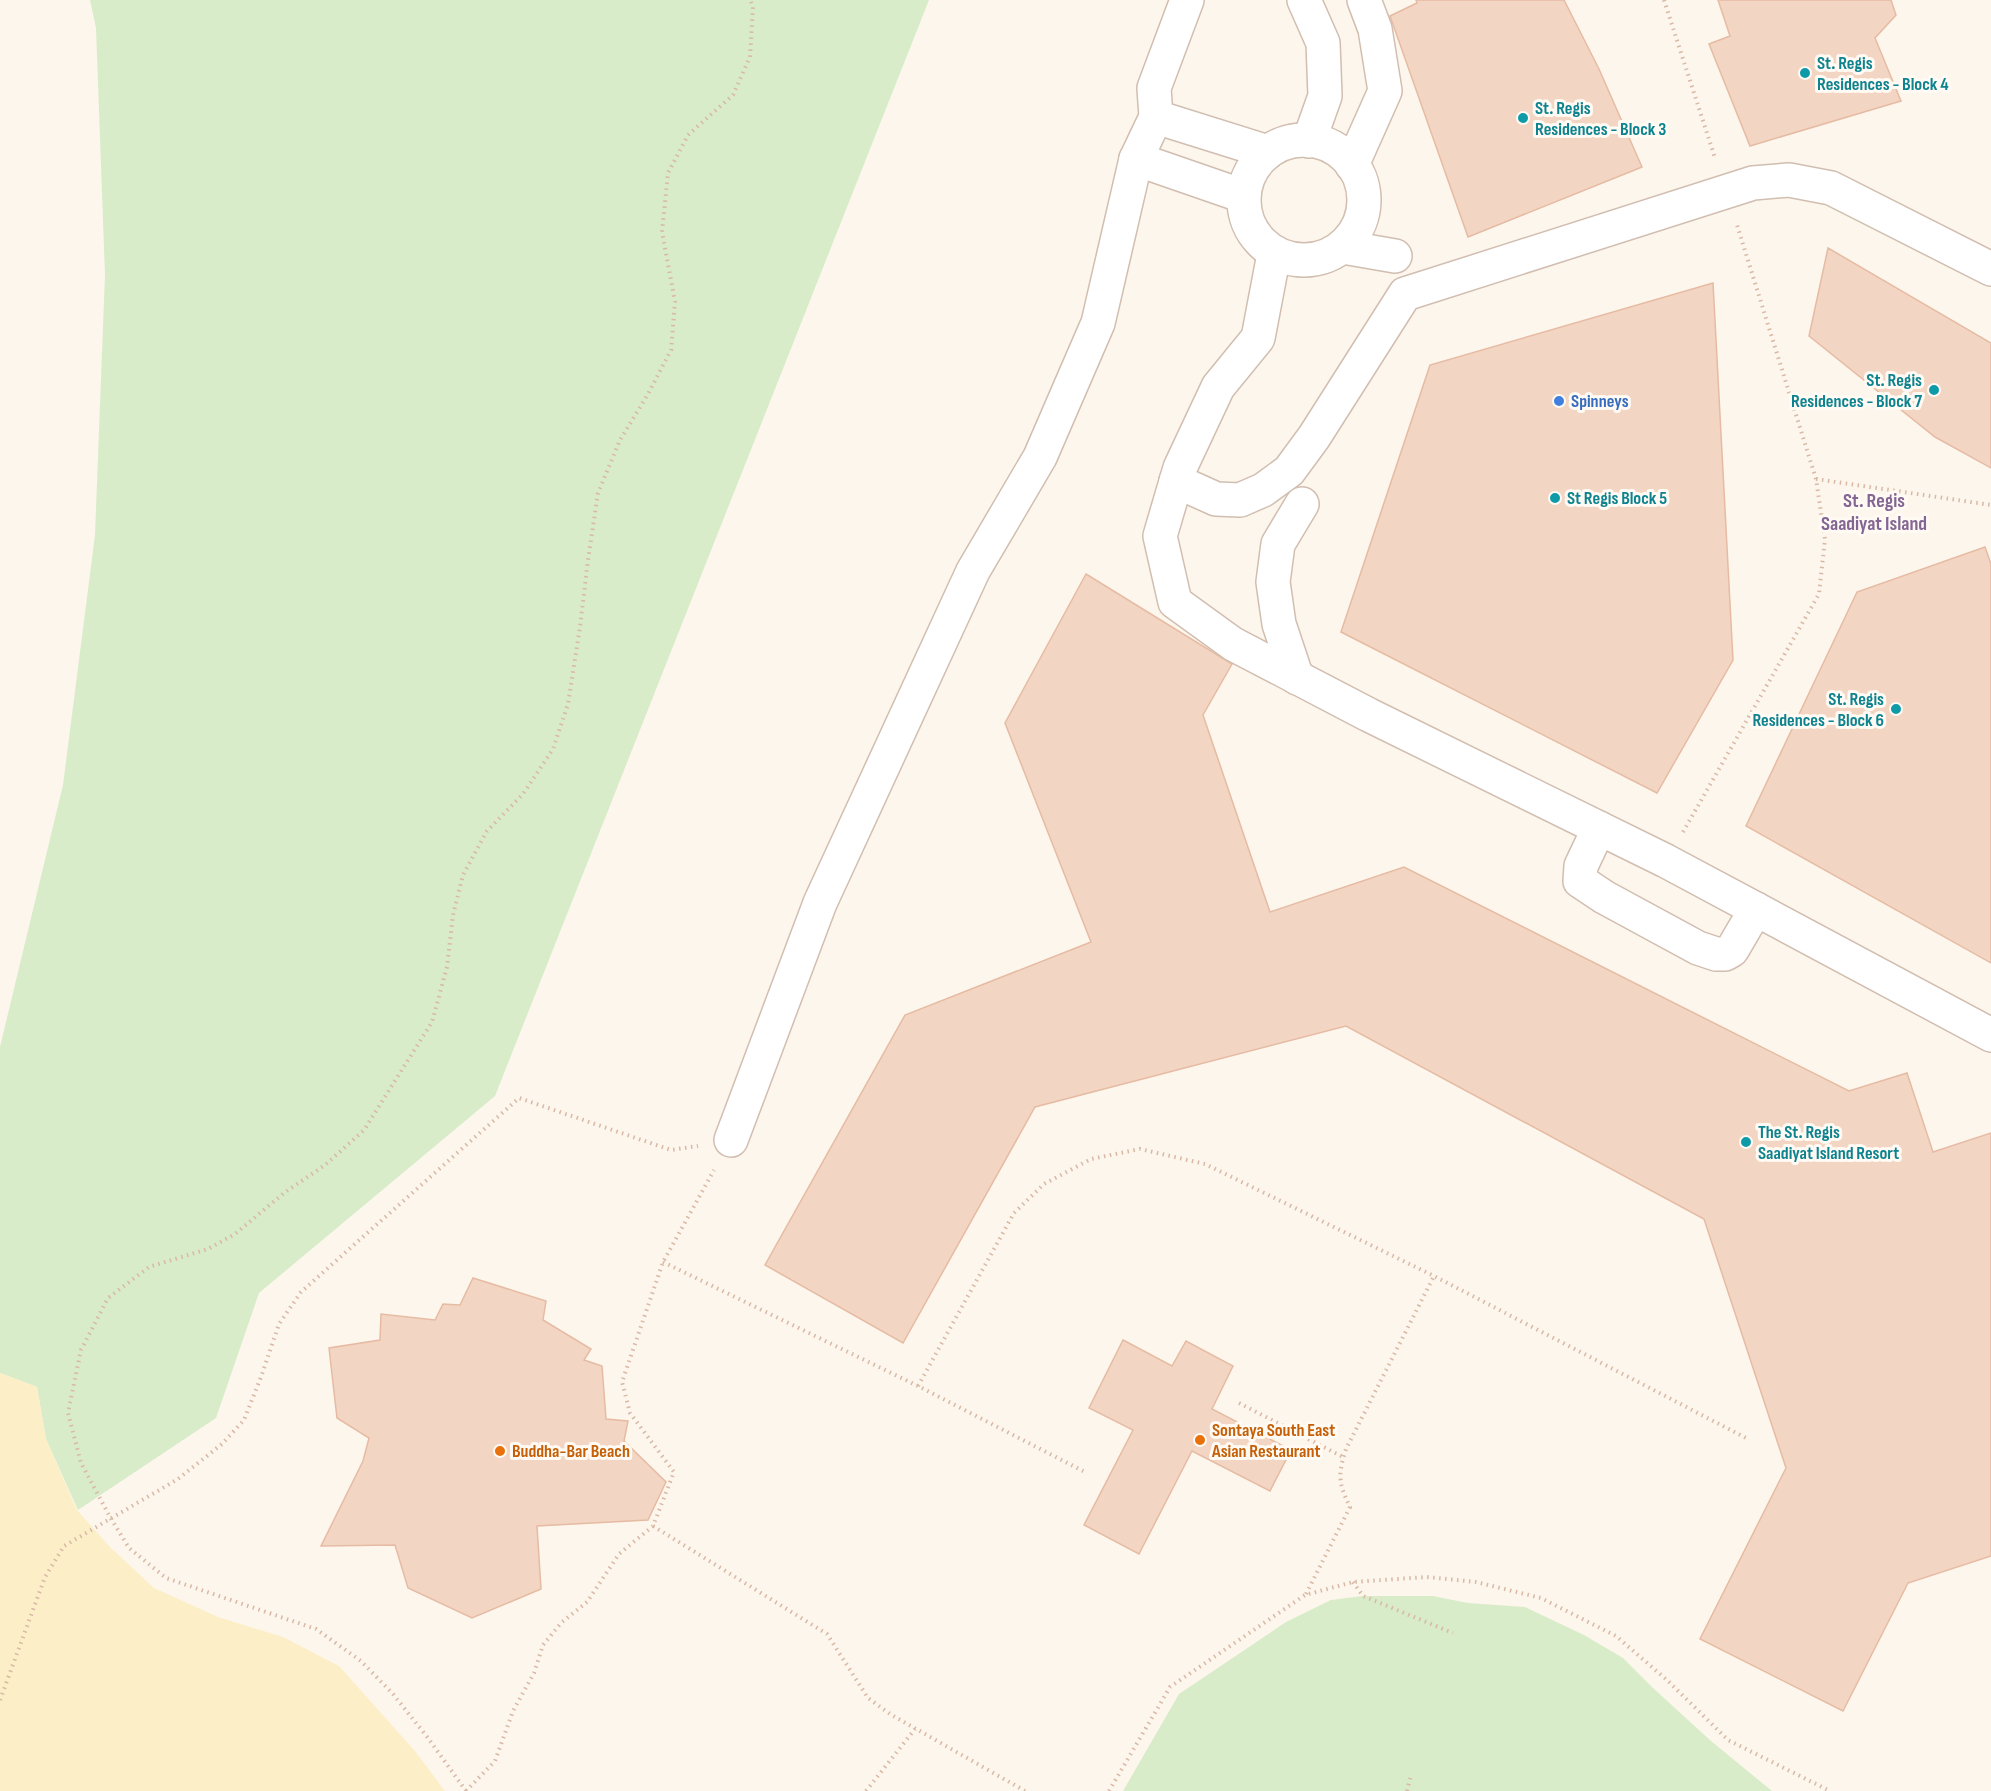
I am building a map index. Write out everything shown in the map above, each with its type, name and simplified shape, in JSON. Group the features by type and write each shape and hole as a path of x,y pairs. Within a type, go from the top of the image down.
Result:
{"street":[{"path":"731,1140 820,903 973,571 1040,457 1098,323 1136,159 1156,117 1154,88 1188,0"},
{"path":"1304,0 1323,43 1325,96 1309,141"},
{"path":"1352,165 1385,91 1375,29 1364,0"},
{"path":"1156,117 1268,152"},
{"path":"1295,140 1309,141 1326,144 1341,153 1352,165 1361,181 1364,199 1362,217 1354,234 1342,247 1327,257 1309,261 1291,260 1274,254 1250,229 1243,196 1247,178 1255,164 1268,152 1281,144 1295,140"},
{"path":"1136,159 1243,196"},
{"path":"1176,481 1216,499 1240,500 1263,490 1288,471 1314,437 1405,294 1752,183 1789,180 1832,188 1991,269"},
{"path":"1342,247 1395,256"},
{"path":"1274,254 1258,338 1218,387 1180,468 1160,536 1175,602 1233,644 1369,715 1666,861 1991,1035"},
{"path":"1298,678 1279,624 1273,582 1278,544 1302,504"},
{"path":"1599,828 1581,866 1580,881 1604,897 1698,948 1716,954 1725,954 1732,950 1756,909"}],"path":[{"path":"731,1140 663,1262 622,1382 630,1413 674,1472 653,1526 619,1554 587,1602 561,1623 543,1645 534,1673 513,1711 495,1761 466,1791 393,1694 361,1661 316,1629 166,1578 129,1548 81,1463 68,1413 81,1350 108,1298 149,1267 208,1249 235,1234 284,1193 325,1165 364,1130 432,1022 447,967 453,915 463,874 487,831 523,794 553,749 568,704 598,493 620,440 671,350 675,302 662,232 668,173 688,135 733,95 750,57 753,6 750,0"},
{"path":"1664,0 1816,478 1825,539 1819,594 1666,861"},
{"path":"1816,478 1991,505"},
{"path":"0,1700 45,1577 64,1546 178,1479 222,1444 244,1420 279,1324 301,1292 519,1098 670,1150 731,1140"},
{"path":"918,1386 1014,1213 1044,1184 1091,1159 1140,1149 1205,1164 1434,1276 1748,1439"},
{"path":"663,1262 918,1386 1087,1473"},
{"path":"1305,1595 1350,1507 1341,1490 1339,1470 1346,1449 1434,1276"},
{"path":"1239,1403 1343,1457"},
{"path":"653,1526 827,1634 868,1698 915,1729 1025,1791"},
{"path":"1109,1791 1170,1687 1305,1595 1353,1582 1427,1577 1476,1582 1541,1598 1616,1636 1668,1680 1728,1740 1830,1791"},
{"path":"1353,1582 1363,1596 1453,1634"},
{"path":"866,1791 915,1729"},
{"path":"1407,1791 1411,1775"}],"green space":[{"path":"90,0 929,0 495,1096 259,1293 216,1418 78,1510 46,1439 37,1387 0,1373 0,1047 63,785 95,535 105,275 96,28"},
{"path":"1363,1596 1433,1596 1468,1603 1525,1607 1584,1635 1623,1658 1711,1741 1772,1791 1123,1791 1179,1694 1286,1622 1331,1600"}],"sand":[{"path":"0,1373 37,1387 46,1439 77,1510 110,1547 154,1588 218,1617 283,1637 339,1666 415,1751 445,1791 0,1791"}],"building":[{"name":"St. Regis Residences - Block 3","path":"1416,0 1564,0 1599,69 1642,167 1468,237 1390,16 1417,3"},
{"name":"St. Regis Residences - Block 4","path":"1718,0 1891,0 1896,15 1875,38 1901,101 1750,146 1709,44 1730,36"},
{"name":"St. Regis Residences - Block 7","path":"1828,248 1991,343 1991,468 1935,437 1809,336"},
{"name":"St Regis Block 5","path":"1713,283 1733,660 1657,793 1341,632 1430,365"},
{"name":"St. Regis Residences - Block 6","path":"1985,547 1991,564 1991,963 1746,826 1857,592"},
{"name":"The St. Regis Saadiyat Island Resort","path":"1086,574 1232,664 1203,715 1270,912 1404,867 1849,1091 1907,1073 1933,1152 1991,1133 1991,1556 1908,1583 1843,1711 1700,1639 1786,1468 1704,1219 1346,1026 1035,1107 903,1343 765,1265 905,1015 1091,942 1005,723"},
{"name":"Buddha-Bar Beach","path":"473,1278 546,1301 543,1320 591,1349 584,1360 602,1366 606,1419 628,1421 624,1441 666,1482 648,1520 537,1526 541,1589 472,1618 408,1588 395,1545 321,1546 363,1461 369,1438 337,1418 329,1348 380,1340 381,1314 435,1320 443,1304 460,1305"},
{"name":"Sontaya South East Asian Restaurant","path":"1123,1340 1172,1366 1186,1341 1233,1366 1212,1409 1291,1450 1270,1491 1192,1451 1139,1554 1084,1525 1133,1430 1089,1408"}],"place":[{"name":"St. Regis Residences - Block 4","path":"1805,73"},
{"name":"St. Regis Residences - Block 3","path":"1523,118"},
{"name":"St. Regis Residences - Block 7","path":"1934,390"},
{"name":"Spinneys","path":"1559,401"},
{"name":"St Regis Block 5","path":"1555,498"},
{"name":"St. Regis Residences - Block 6","path":"1896,709"},
{"name":"The St. Regis Saadiyat Island Resort","path":"1746,1142"},
{"name":"Sontaya South East Asian Restaurant","path":"1200,1440"},
{"name":"Buddha-Bar Beach","path":"500,1451"}],"district":[{"name":"St. Regis Saadiyat Island","path":"1874,512"}]}
